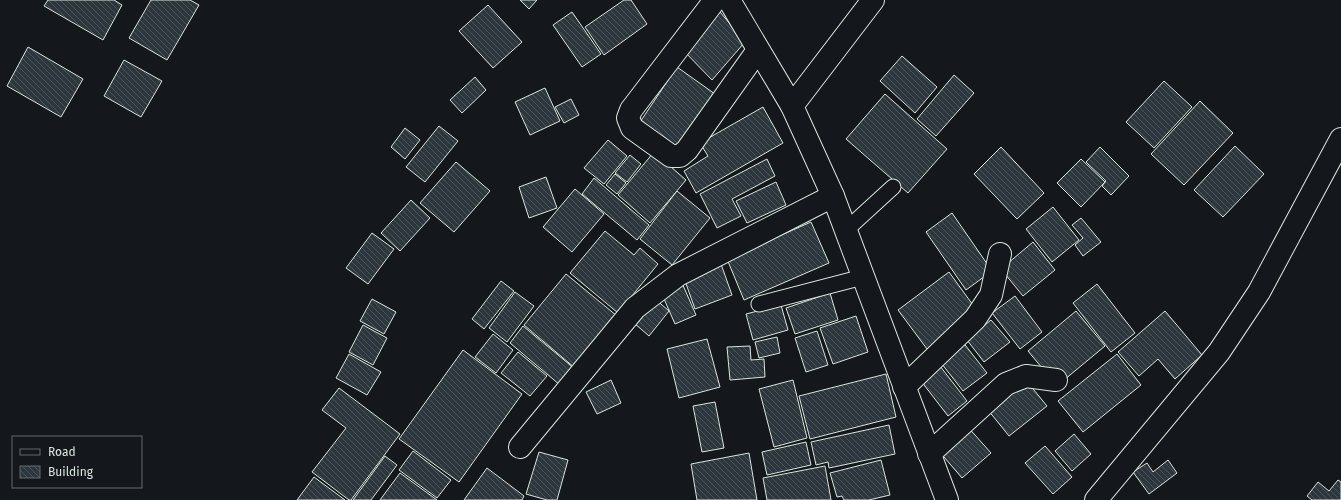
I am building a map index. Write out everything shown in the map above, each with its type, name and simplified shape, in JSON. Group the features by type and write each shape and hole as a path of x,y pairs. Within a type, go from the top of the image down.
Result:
{"street":[{"path":"715,0 631,110 628,118 632,128 671,156 680,156 687,150 758,50"},
{"path":"729,0 792,106 833,196 947,500"},
{"path":"792,106 873,0"},
{"path":"1096,500 1219,352 1259,292 1341,139"},
{"path":"520,446 635,308 678,275 833,196"},
{"path":"904,387 975,319 991,295 1000,254"},
{"path":"929,454 1006,384 1026,376 1056,380"}],"lane":[{"path":"846,230 893,187"},
{"path":"759,304 863,277"}],"building":[{"path":"48,0 114,0 122,5 103,40 44,6"},
{"path":"151,0 190,0 199,5 167,60 129,38"},
{"path":"520,0 537,0 529,9"},
{"path":"624,0 631,0 647,24 604,55 585,27"},
{"path":"488,5 522,42 493,68 459,31"},
{"path":"572,12 601,54 582,67 553,25"},
{"path":"720,12 745,42 712,80 682,49"},
{"path":"28,47 83,79 61,117 7,86"},
{"path":"902,56 937,87 915,113 880,81"},
{"path":"124,60 162,81 141,117 104,96"},
{"path":"677,67 715,94 676,151 638,125"},
{"path":"954,75 974,93 936,136 917,119"},
{"path":"475,77 486,90 462,113 450,100"},
{"path":"1164,81 1192,107 1154,148 1126,122"},
{"path":"545,88 560,121 530,135 515,102"},
{"path":"885,94 947,149 908,193 846,139"},
{"path":"571,99 579,115 564,123 555,107"},
{"path":"1200,101 1233,133 1184,185 1151,154"},
{"path":"763,107 783,143 696,193 684,171 708,156 700,143"},
{"path":"439,126 458,141 425,182 406,167"},
{"path":"405,128 420,140 405,159 391,147"},
{"path":"608,140 627,156 604,184 584,168"},
{"path":"1235,146 1264,174 1223,217 1194,190"},
{"path":"1001,147 1044,193 1017,219 974,174"},
{"path":"1100,147 1129,176 1111,195 1102,186 1106,181 1086,162"},
{"path":"654,152 686,180 650,223 618,195"},
{"path":"630,155 641,164 627,182 615,173"},
{"path":"767,159 775,176 732,199 741,216 717,228 700,194"},
{"path":"1081,159 1105,182 1081,207 1057,183"},
{"path":"456,162 490,191 454,232 420,203"},
{"path":"615,174 626,183 617,194 606,185"},
{"path":"546,177 557,208 529,218 519,187"},
{"path":"594,178 649,225 637,240 582,194"},
{"path":"776,182 786,205 747,223 736,201"},
{"path":"575,189 604,214 572,252 543,227"},
{"path":"677,191 710,218 672,265 640,239"},
{"path":"411,200 430,218 400,251 381,233"},
{"path":"1053,207 1079,240 1052,262 1026,229"},
{"path":"952,213 992,271 966,290 926,232"},
{"path":"1081,218 1101,242 1083,256 1075,245 1083,238 1072,225"},
{"path":"811,222 829,263 744,300 727,259"},
{"path":"605,231 634,255 640,248 658,264 618,313 570,273"},
{"path":"372,233 394,249 368,284 346,268"},
{"path":"1033,242 1055,270 1023,296 1001,269"},
{"path":"721,264 732,295 695,309 684,278"},
{"path":"949,272 978,312 927,349 898,310"},
{"path":"566,274 617,316 575,368 524,325"},
{"path":"501,281 514,291 484,329 472,319"},
{"path":"682,283 696,315 675,324 661,292"},
{"path":"1097,284 1135,333 1111,352 1073,303"},
{"path":"515,292 534,306 507,342 489,328"},
{"path":"830,293 838,320 795,334 786,308"},
{"path":"1015,296 1042,332 1020,349 992,313"},
{"path":"654,298 669,311 649,336 634,323"},
{"path":"372,299 396,312 384,334 360,321"},
{"path":"781,305 788,330 753,340 746,314"},
{"path":"1076,311 1105,346 1064,380 1054,368 1047,374 1028,351"},
{"path":"1165,311 1202,355 1175,379 1158,359 1139,376 1118,352"},
{"path":"856,316 868,352 833,364 820,328"},
{"path":"991,320 1010,342 984,362 967,340"},
{"path":"363,325 387,338 373,365 349,352"},
{"path":"523,326 575,369 560,385 510,343"},
{"path":"817,331 828,365 806,372 795,338"},
{"path":"493,334 513,350 496,373 475,357"},
{"path":"777,337 780,353 759,358 755,342"},
{"path":"707,339 720,387 679,398 667,349"},
{"path":"962,341 987,373 963,391 938,359"},
{"path":"750,346 751,360 764,359 765,377 730,380 727,347"},
{"path":"463,350 522,394 459,482 399,439"},
{"path":"518,352 547,376 530,396 501,373"},
{"path":"349,354 381,372 367,395 336,378"},
{"path":"1117,354 1141,385 1083,432 1058,401"},
{"path":"940,366 967,401 948,416 921,381"},
{"path":"886,374 896,417 810,439 799,396"},
{"path":"1025,379 1047,406 1009,436 988,410"},
{"path":"611,380 621,403 597,414 586,392"},
{"path":"793,380 807,438 774,447 759,389"},
{"path":"339,388 400,434 351,500 312,472 346,428 322,410"},
{"path":"715,402 724,448 702,452 693,406"},
{"path":"889,425 895,454 829,468 828,462 816,465 811,442"},
{"path":"966,425 991,453 962,478 938,450"},
{"path":"1074,434 1091,454 1072,471 1055,451"},
{"path":"806,442 811,465 767,475 762,452"},
{"path":"1045,446 1072,477 1053,494 1025,463"},
{"path":"413,451 451,480 437,498 399,470"},
{"path":"539,452 568,460 557,500 547,500 526,494"},
{"path":"749,453 757,500 697,500 691,464"},
{"path":"385,456 397,465 371,500 353,500"},
{"path":"881,460 890,495 869,500 844,500 842,496 837,497 830,473"},
{"path":"1168,460 1177,473 1149,494 1133,472 1147,463 1153,472"},
{"path":"825,466 831,500 767,500 763,478"},
{"path":"487,468 524,496 522,500 464,500"},
{"path":"400,473 437,500 380,500"},
{"path":"314,477 345,500 297,500"},
{"path":"1338,480 1341,482 1341,500 1312,500 1307,496 1318,482 1329,491"}]}
